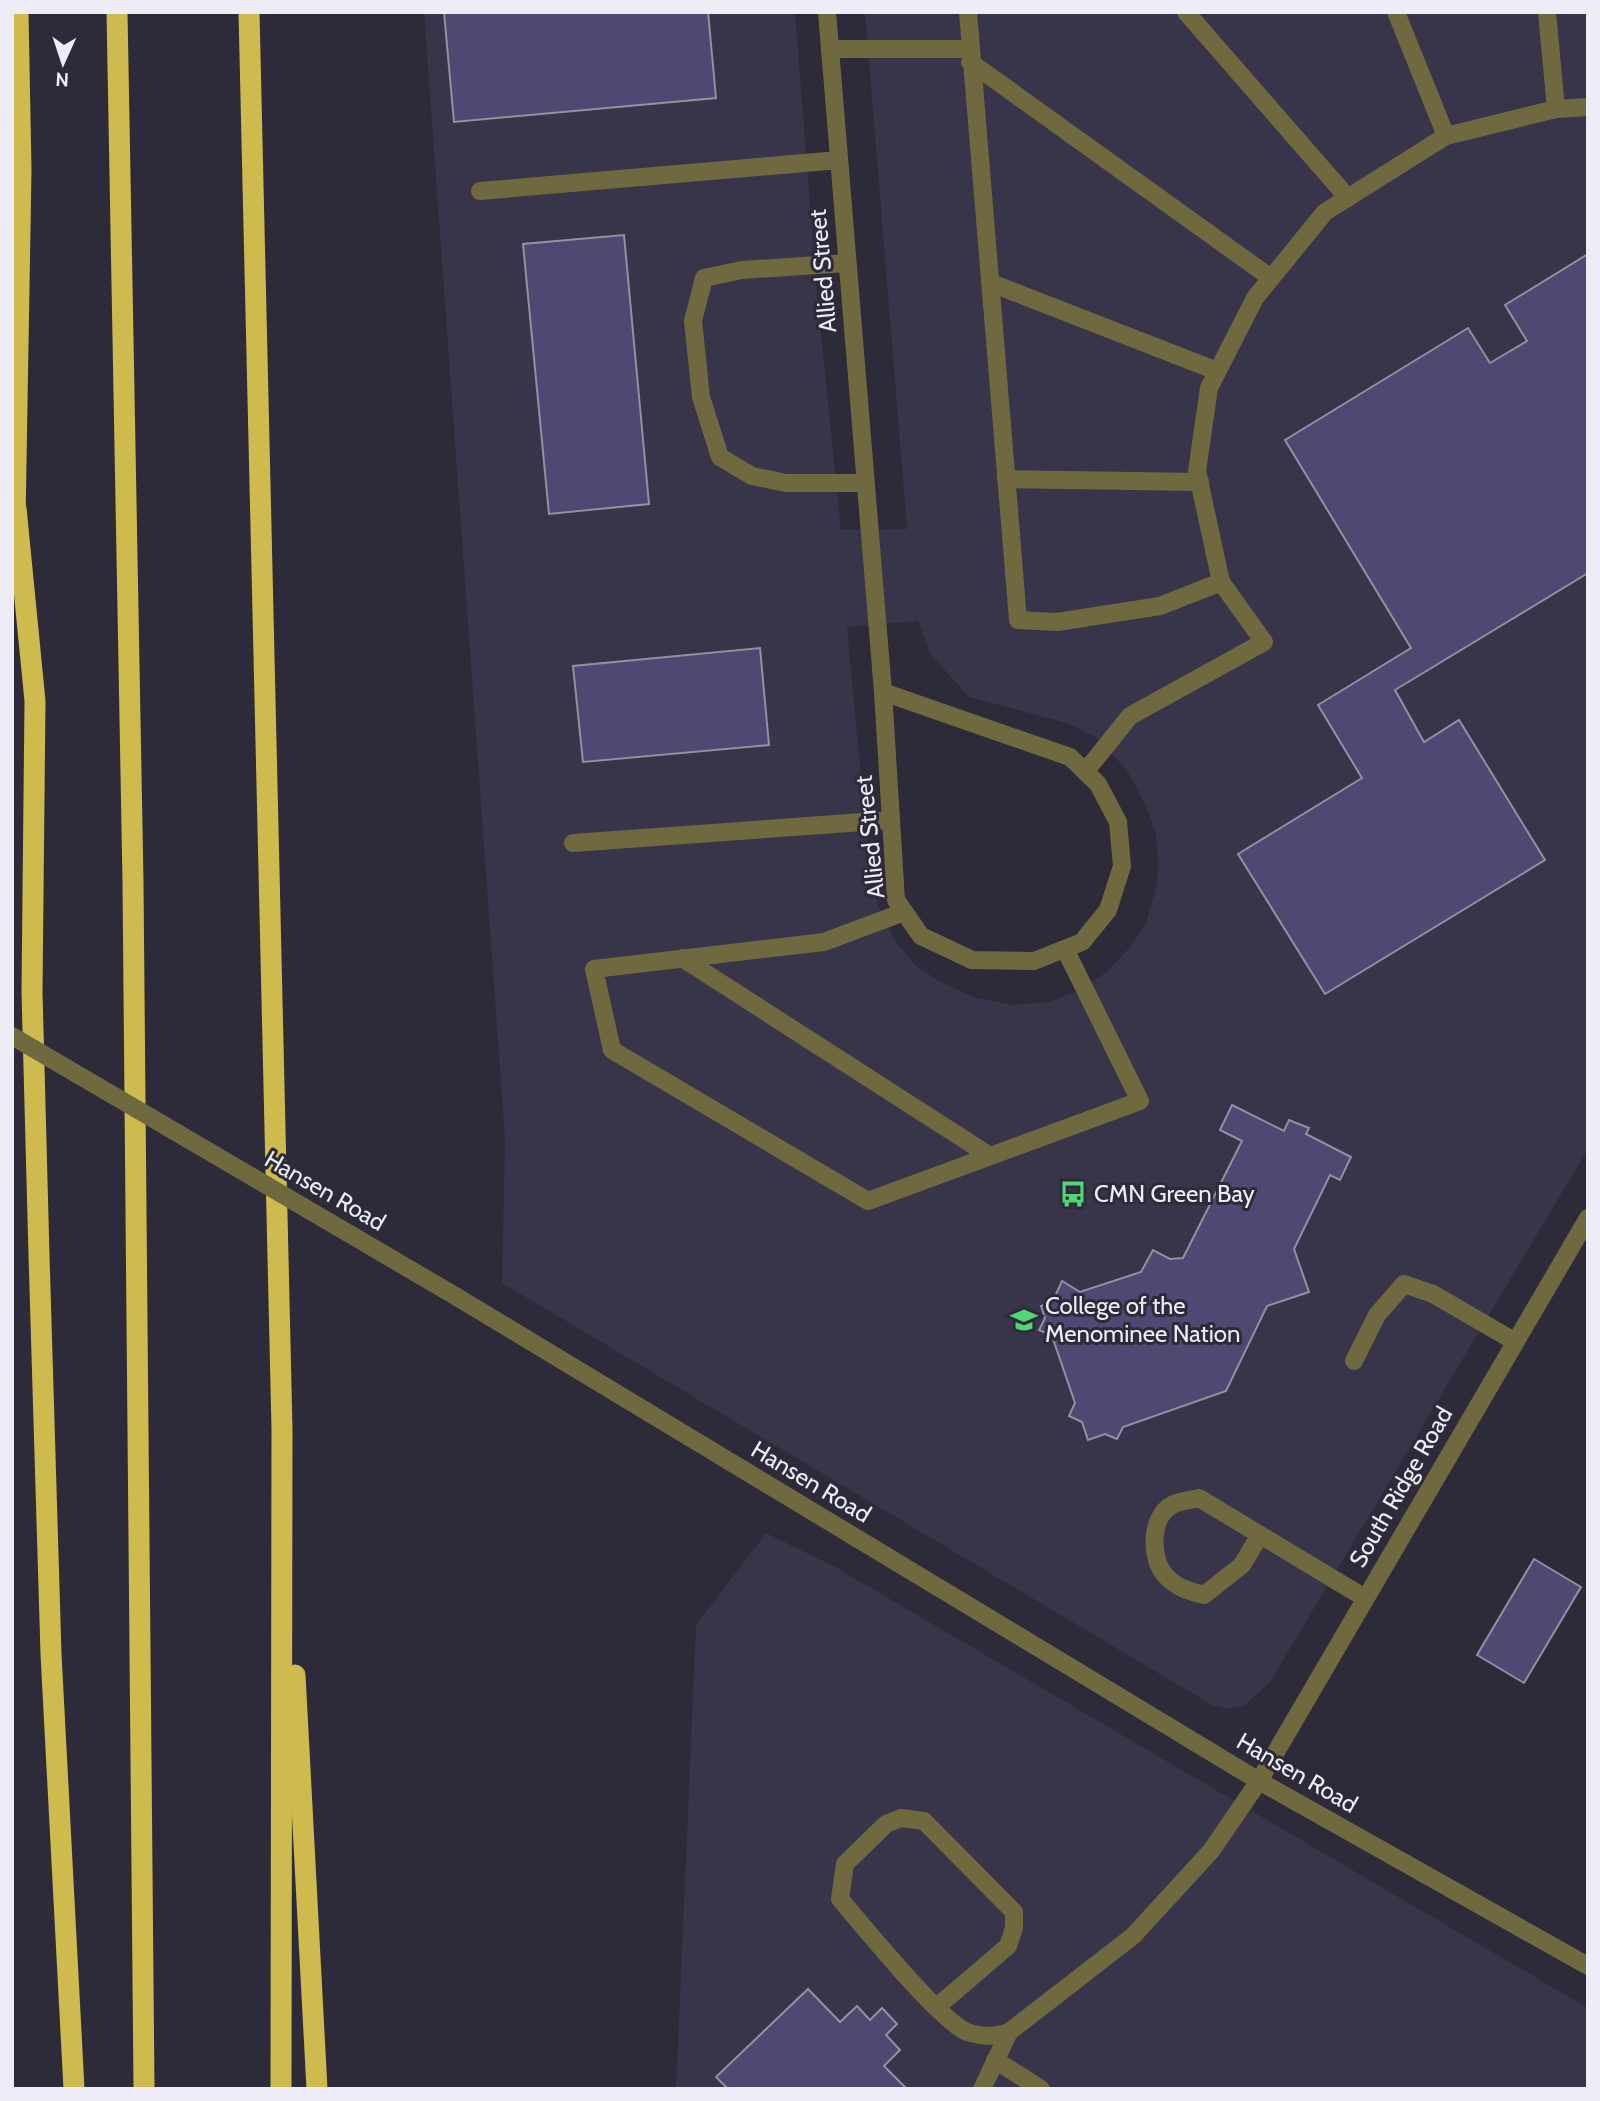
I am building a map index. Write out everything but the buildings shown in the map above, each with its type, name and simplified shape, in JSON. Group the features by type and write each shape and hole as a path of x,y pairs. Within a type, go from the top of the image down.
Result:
{"highway":[{"path":"12,568 16,508 21,170 18,12"},
{"path":"117,12 133,840 144,2089"},
{"path":"249,12 282,1429 281,2089"},
{"path":"16,508 35,701 32,992 38,1255 51,1654 74,2089"},
{"path":"282,1429 317,2089"}],"street":[{"name":"Allied Street","path":"827,12 883,692 896,900 921,936 972,960 1034,961 1082,942 1108,909 1122,866 1118,822 1098,784 1070,757 883,692"},
{"path":"968,12 1018,620 1057,622 1160,606 1221,582"},
{"path":"1186,12 1348,198"},
{"path":"1396,12 1446,136"},
{"path":"1547,12 1556,109"},
{"path":"830,49 970,55 1271,278"},
{"path":"1085,772 1130,716 1264,642 1221,582 1197,471 1209,388 1255,298 1325,212 1446,136 1556,109 1588,107"},
{"path":"480,191 839,160"},
{"path":"847,263 742,270 705,278 693,321 701,397 720,457 752,476 786,483 865,483"},
{"path":"991,283 1217,371"},
{"path":"1006,479 1199,482"},
{"path":"573,843 891,820"},
{"path":"904,912 824,942 594,969 612,1050 868,1201 1140,1101 1065,949"},
{"path":"682,958 990,1156"},
{"name":"Hansen Road","path":"12,1037 457,1297 1259,1781 1588,1966"},
{"name":"South Ridge Road","path":"1009,2032 1133,1936 1211,1851 1259,1781 1588,1218"},
{"path":"1354,1361 1377,1315 1404,1284 1433,1294 1514,1342"},
{"path":"1260,1535 1242,1565 1204,1595 1183,1590 1164,1574 1154,1550 1157,1524 1170,1505 1199,1497 1365,1598"},
{"path":"938,2007 1008,1947 1014,1928 1014,1912 924,1821 901,1818 887,1824 845,1864 840,1899 938,2007 964,2031 990,2038 1009,2032"},
{"path":"982,2089 1009,2032"},
{"path":"995,2060 1041,2089"}],"shaded area":[{"path":"424,12 795,12 817,293 841,530 907,529 865,12 1588,12 1588,1149 1270,1682 1245,1705 1228,1709 1212,1705 502,1283 505,1138","holes":["918,621 931,655 969,697 1067,723 1095,737 1126,769 1145,804 1156,833 1158,863 1157,884 1146,923 1130,947 1108,971 1078,991 1048,1002 1013,1005 976,998 939,981 916,966 896,942 880,911 871,885 847,627"]},
{"path":"766,1533 837,1568 1588,2008 1588,2089 676,2089 696,1625"}],"place":[{"name":"CMN Green Bay","path":"1073,1194"},
{"name":"College of the Menominee Nation","path":"1024,1320"}]}
